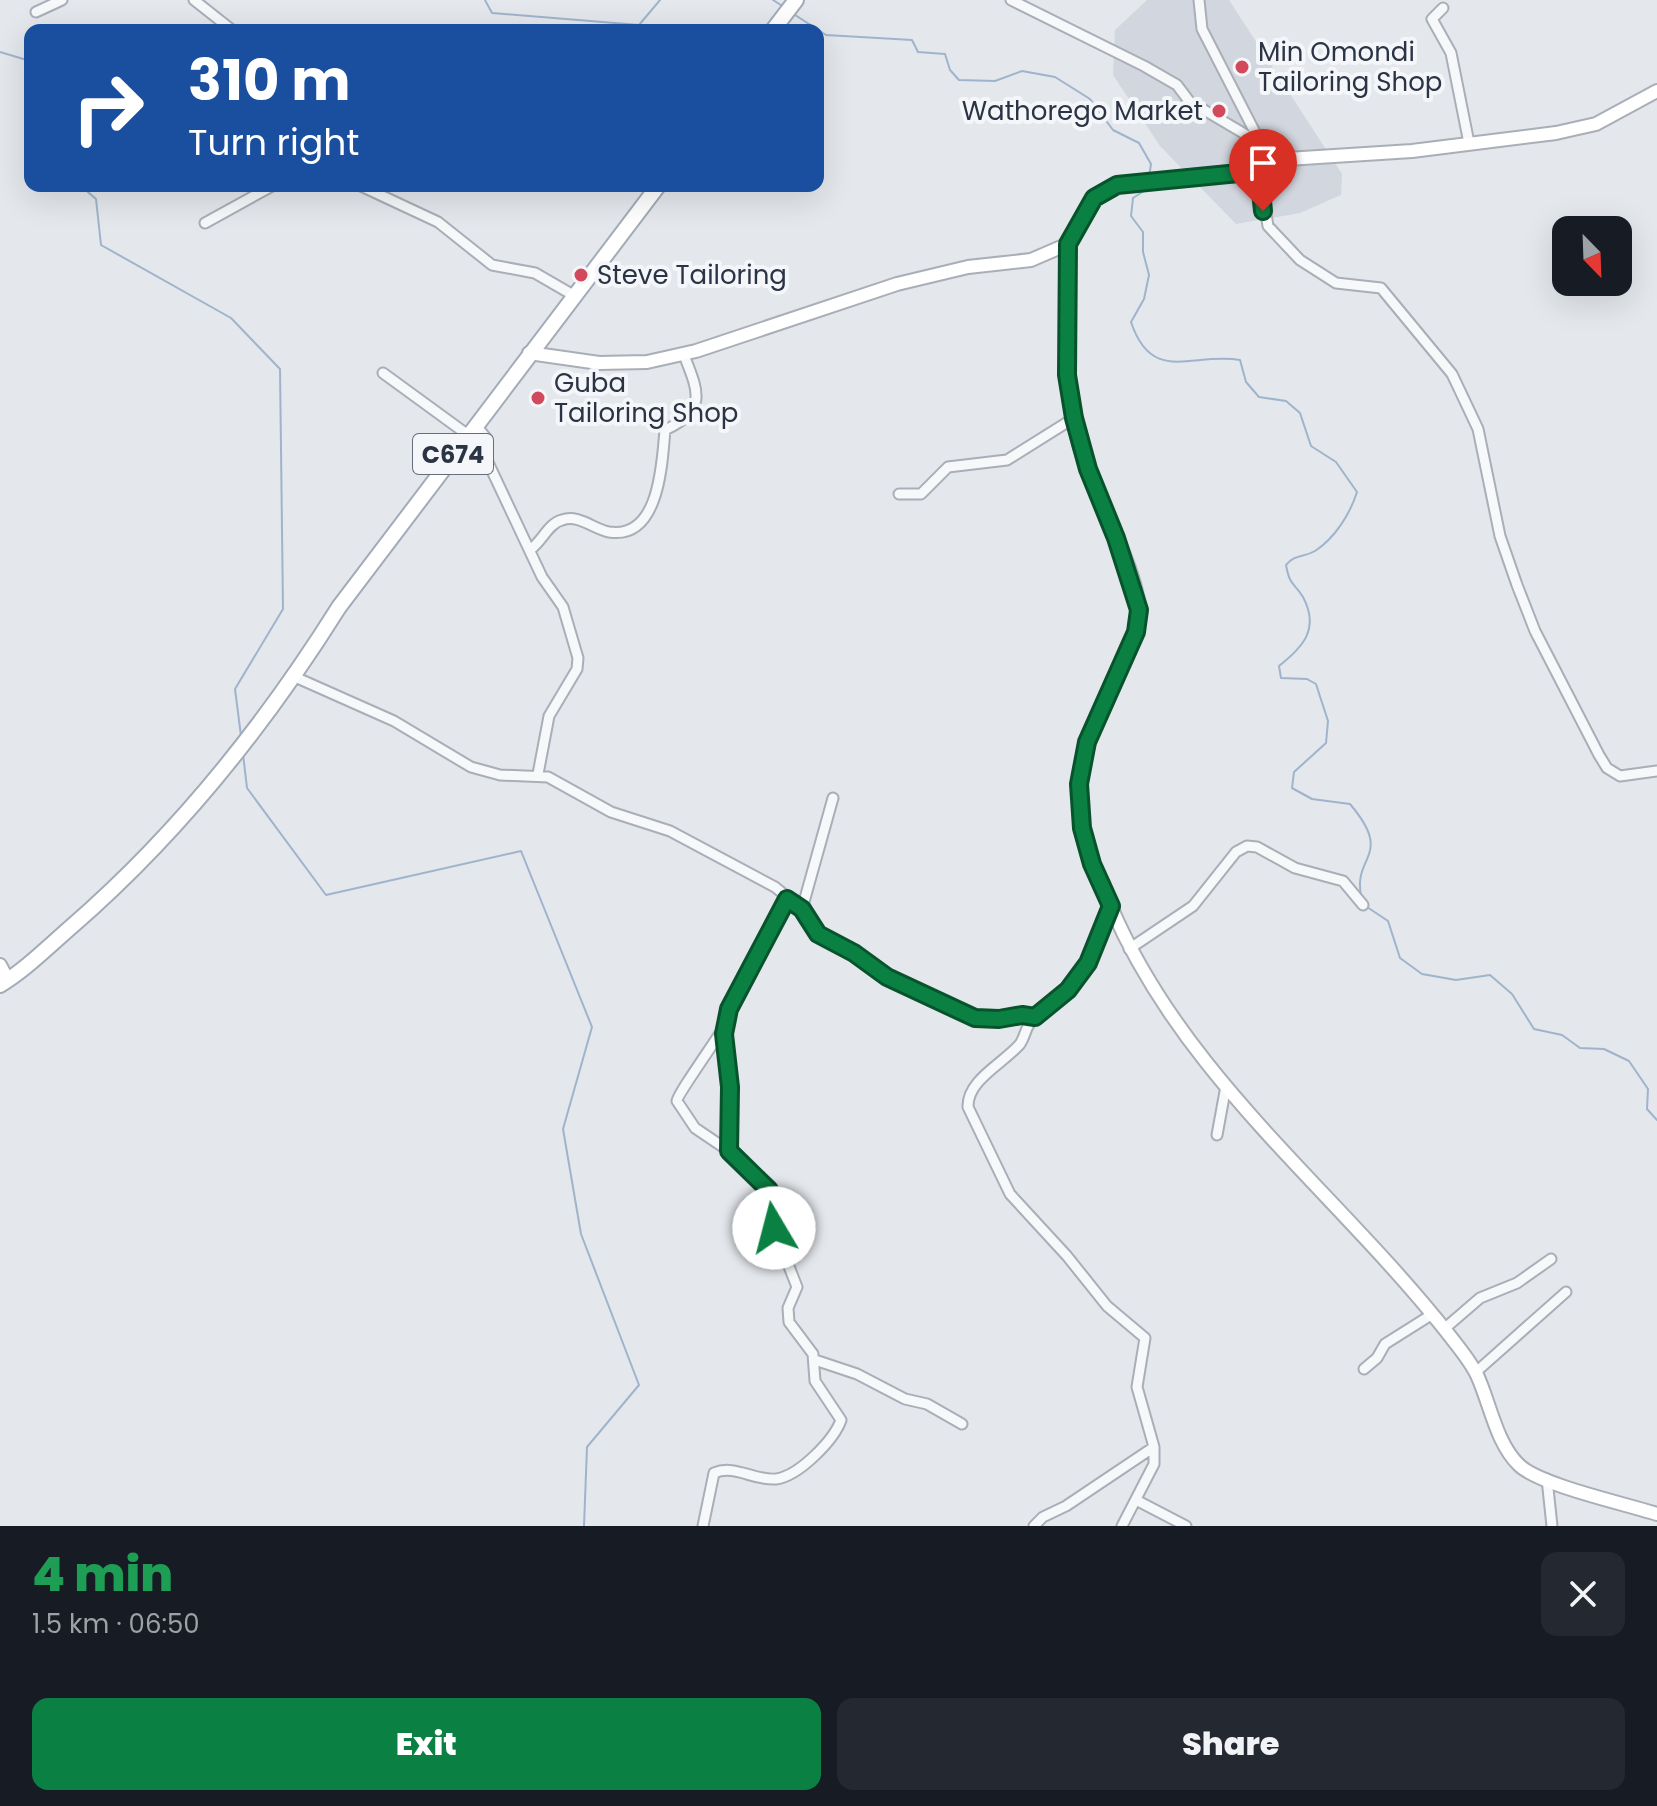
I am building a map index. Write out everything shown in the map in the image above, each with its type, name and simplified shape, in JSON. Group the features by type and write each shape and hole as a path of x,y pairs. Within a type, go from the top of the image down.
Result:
{"main road":[{"path":"777,24 796,0"},
{"name":"C674","path":"4,982 126,878 229,759 295,677 339,607 653,192"}],"street":[{"path":"36,12 62,0"},
{"path":"194,0 224,24"},
{"path":"1011,0 1177,85 1189,101 1287,159"},
{"path":"1199,0 1202,29 1260,142"},
{"path":"1443,8 1432,19 1451,53 1469,143"},
{"path":"1657,91 1596,124 1469,143 1287,159 1259,171 1117,185 1094,198 1068,244 1067,375 1074,418 1088,469 1116,538 1139,610 1136,632 1087,742 1079,784 1082,828 1092,864 1129,949 1179,1027 1226,1086 1286,1157 1444,1329 1476,1372 1510,1454 1520,1467 1547,1479 1657,1513"},
{"path":"1259,171 1268,226 1300,260 1336,283 1381,288 1445,363 1478,429 1503,550 1535,631 1599,755 1607,768 1620,776 1657,771"},
{"path":"205,223 261,192"},
{"path":"374,192 438,222 492,265 535,273 573,295"},
{"path":"529,353 599,363 634,363 684,355 897,284 968,267 1031,260 1068,244"},
{"path":"531,549 560,520 583,521 610,532 629,527 651,508 659,478 665,430 684,422 695,408 697,389 684,355"},
{"path":"383,373 487,439 485,456 542,577 563,607 579,665 549,716 538,774"},
{"path":"899,494 921,494 948,467 1007,460 1074,418"},
{"path":"295,677 394,721 471,767 500,775 538,774 611,812 670,831 756,875 802,909 818,934 854,953 887,977 951,1007 975,1018 1035,1017"},
{"path":"802,909 833,798"},
{"path":"1129,949 1193,906 1236,852 1247,846 1257,847 1295,868 1343,881 1363,905"},
{"path":"703,1526 714,1473 730,1469 764,1478 782,1477 808,1460 835,1433 840,1415 815,1381 815,1360 789,1322 788,1308 797,1287 774,1228 769,1190 729,1151 695,1128 676,1099 724,1027 729,1009 787,899"},
{"path":"1111,906 1088,963 1076,982 1035,1017 1013,1051 977,1084 970,1094 968,1107 1010,1194 1067,1256 1107,1306 1145,1338 1137,1387 1154,1447 1154,1464 1122,1526"},
{"path":"0,965 4,982"},
{"path":"724,1027 730,1087 729,1151"},
{"path":"1217,1135 1226,1086"},
{"path":"1444,1329 1480,1298 1517,1283 1551,1259"},
{"path":"1476,1372 1566,1292"},
{"path":"1364,1369 1377,1358 1385,1344 1431,1315"},
{"path":"815,1360 857,1374 905,1399 927,1404 962,1424"},
{"path":"1034,1526 1043,1517 1066,1506 1154,1447"},
{"path":"1547,1479 1552,1526"},
{"path":"1136,1500 1186,1526"}],"shaded area":[{"name":"Wathorego Market","path":"1147,0 1229,0 1342,174 1341,195 1300,213 1236,224 1160,146 1113,75 1115,30"}],"waterway":[{"path":"485,0 492,13 627,24"},
{"path":"640,24 660,0"},
{"path":"773,0 784,7"},
{"path":"792,13 809,24"},
{"path":"824,34 912,40 918,52 945,54 950,70 959,80 995,81 1022,71 1055,77 1090,99 1113,130 1139,143 1151,164 1147,189 1133,198 1131,216 1143,232 1143,252 1149,275 1144,299 1131,322 1140,341 1150,353 1162,360 1240,360 1246,382 1259,397 1286,401 1300,413 1311,446 1336,462 1357,492 1346,517 1329,539 1315,551 1286,565 1291,581 1308,608 1310,619 1302,644 1279,666 1281,678 1307,679 1316,684 1328,721 1326,743 1294,772 1292,788 1312,799 1350,804 1363,821 1371,845 1362,871 1361,895"},
{"path":"0,52 24,59"},
{"path":"88,192 96,199 101,245 231,318 280,369 283,609 235,689 241,736"},
{"path":"243,754 247,788 326,895 521,851 592,1027 563,1129 581,1234 639,1385 587,1447 584,1526"},
{"path":"1367,907 1388,921 1400,958 1422,974 1456,980 1490,975 1512,994 1534,1029 1562,1035 1580,1048 1604,1049 1629,1061 1648,1089 1647,1109 1657,1120"}],"place":[{"name":"Min Omondi Tailoring Shop","path":"1242,67"},
{"name":"Wathorego Market","path":"1219,111"},
{"name":"Steve Tailoring","path":"581,275"},
{"name":"Guba Tailoring Shop","path":"538,398"}],"route":[{"path":"774,1228 769,1190 729,1151 730,1087 724,1027 729,1009 787,899 802,909 818,934 854,953 887,977 975,1018 1035,1017 1076,982 1088,963 1111,906 1092,864 1082,828 1079,784 1087,742 1136,632 1139,610 1116,538 1079,443 1074,418 1067,375 1068,244 1094,198 1117,185 1259,171 1263,211"}]}
